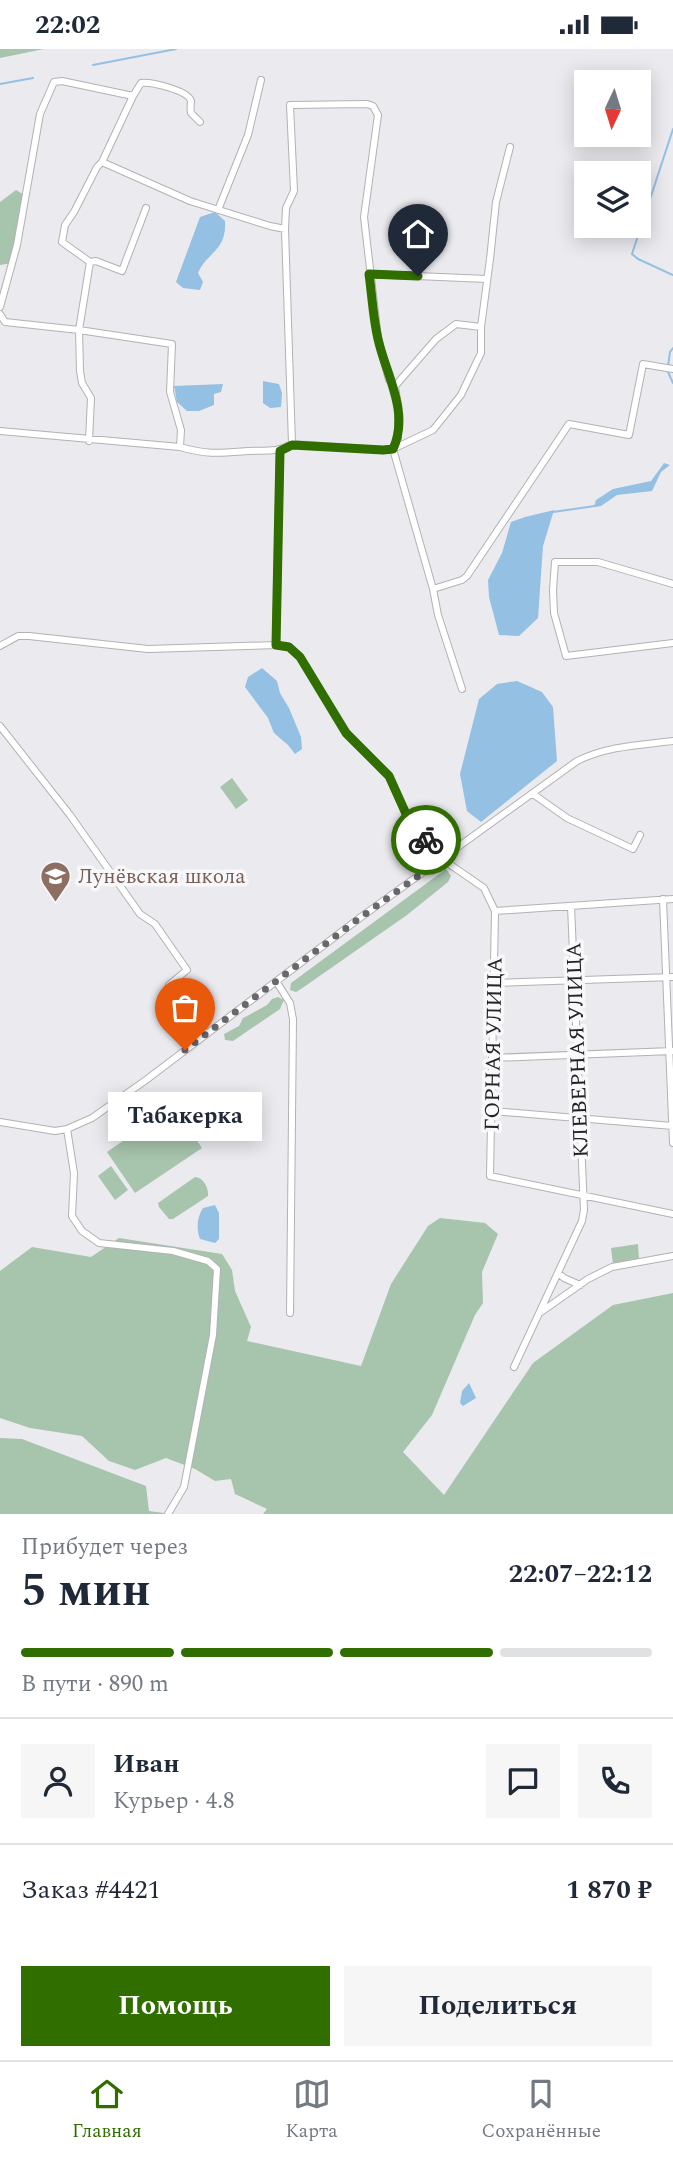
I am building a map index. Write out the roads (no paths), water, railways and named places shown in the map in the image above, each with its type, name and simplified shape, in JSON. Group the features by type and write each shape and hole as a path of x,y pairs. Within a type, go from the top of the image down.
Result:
{"street":[{"path":"218,210 248,135 261,80"},
{"path":"0,307 16,245 40,114 50,88 54,82 62,81 133,96"},
{"path":"146,208 122,271 96,261 90,262 62,242 65,225 96,167 102,162 141,83 151,82 187,95 191,100 191,113 200,122"},
{"path":"292,445 285,229 286,208 294,191 290,105 367,104 373,106 378,115 364,216 378,338 389,380 395,386 398,407 398,439 393,449 438,615 462,689"},
{"path":"0,431 180,447 198,452 228,454 280,451 292,445 383,450 393,449 424,436 447,415 469,381 481,353 481,327 496,202 510,147"},
{"path":"102,162 190,201 285,229"},
{"path":"89,440 91,398 82,383 79,330 90,262"},
{"path":"369,274 487,279"},
{"path":"0,314 5,322 172,344 170,392 181,430 180,447"},
{"path":"395,386 436,339 456,324 481,327"},
{"path":"433,589 467,576 569,424 629,435 643,364 673,369"},
{"path":"276,645 280,451"},
{"path":"673,584 598,562 555,562 554,613 566,656 673,643"},
{"path":"0,646 18,636 29,636 148,649 276,645 289,647 300,657 346,733 389,776 407,816 442,859 484,888 495,911 673,899"},
{"path":"0,726 70,815 140,914 155,924 187,970 169,985 206,1034"},
{"path":"0,1122 43,1131 67,1129 92,1118 577,761 592,753 609,749 673,741"},
{"path":"533,794 567,818 632,849 640,835"},
{"path":"663,899 670,977 673,1143"},
{"name":"КЛЕВЕРНАЯ УЛИЦА","path":"514,1367 582,1221 572,906"},
{"name":"ГОРНАЯ УЛИЦА","path":"495,911 490,1176 583,1195"},
{"path":"495,983 670,977"},
{"path":"276,981 289,1003 293,1019 290,1313"},
{"path":"492,1058 671,1051"},
{"path":"492,1111 673,1126"},
{"path":"67,1129 74,1173 72,1216 82,1231 99,1243 173,1251 208,1261 217,1269 214,1335 184,1487 168,1514"},
{"path":"583,1195 673,1213"},
{"path":"539,1313 611,1267 673,1256"},
{"path":"558,1273 580,1285"}],"water":[{"path":"215,212 225,221 223,239 198,273 203,282 200,290 183,288 176,282 200,217"},
{"path":"263,381 279,384 282,393 281,407 270,408 263,403"},
{"path":"223,384 221,392 214,394 214,405 199,411 187,411 177,402 174,386"},
{"path":"664,463 670,465 661,472 652,491 617,495 601,506 594,507 596,500 613,489 651,481"},
{"path":"554,510 543,546 538,618 519,636 499,635 489,597 488,580 502,553 511,522"},
{"path":"262,668 277,681 301,737 302,749 295,754 274,733 268,718 245,687 248,677"},
{"path":"517,681 542,692 553,707 557,761 481,822 467,811 460,774 479,699 497,684"},
{"path":"215,1205 219,1213 219,1239 215,1243 200,1239 198,1227 203,1208"},
{"path":"469,1383 476,1398 463,1406 460,1403 462,1391"}],"waterway":[{"path":"93,65 176,49"},
{"path":"0,84 33,78"},
{"path":"673,129 632,254 673,275"},
{"path":"668,366 673,348"},
{"path":"668,372 673,383"},
{"path":"553,512 595,506"}],"place":[{"name":"Лунёвская школа","path":"55,903"},
{"name":"Табакерка","path":"185,1050"}]}
